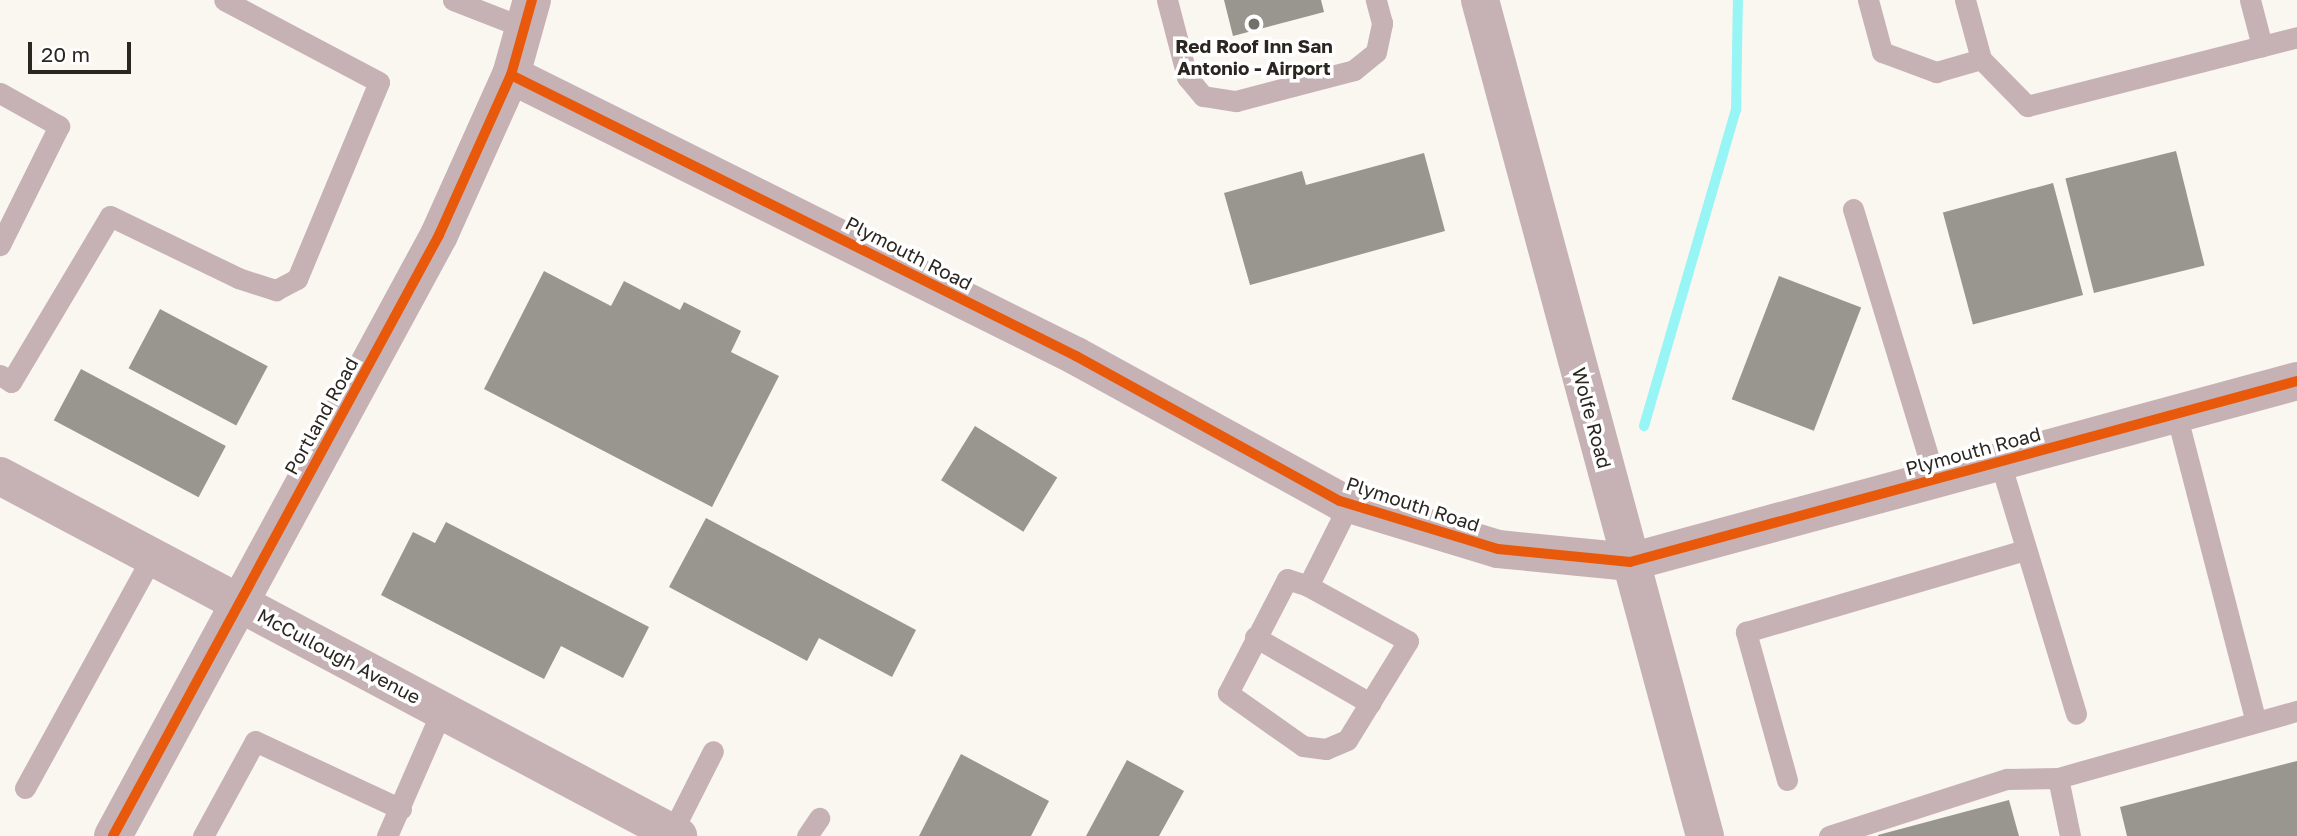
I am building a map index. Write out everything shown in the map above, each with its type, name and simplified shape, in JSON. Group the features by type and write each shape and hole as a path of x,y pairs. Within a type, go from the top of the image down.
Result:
{"street":[{"name":"Wolfe Road","path":"1480,0 1706,836"},
{"name":"Portland Road","path":"113,836 439,234 511,75 528,14"},
{"name":"Plymouth Road","path":"511,75 1076,356 1349,504 1498,549 1630,562 2297,381"},
{"name":"McCullough Avenue","path":"0,475 673,835"}],"lane":[{"path":"0,375 11,382 110,216 238,278 276,290 297,279 379,82 224,0"},
{"path":"453,0 528,14"},
{"path":"1167,0 1187,77 1203,96 1236,101 1354,70 1376,52 1382,23 1376,0"},
{"path":"1868,0 1882,52 1936,72 1981,59"},
{"path":"1965,0 1981,59 2026,106 2297,37"},
{"path":"2250,0 2262,46"},
{"path":"0,93 60,126 0,244"},
{"path":"1853,209 1935,479"},
{"path":"2176,413 2256,722"},
{"path":"2000,462 2076,713"},
{"path":"1308,586 1349,504"},
{"path":"1787,780 1746,632 2025,550"},
{"path":"25,788 152,556"},
{"path":"1287,579 1308,586 1408,641 1347,740 1326,749 1303,746 1228,693 1287,579"},
{"path":"1255,638 1370,703"},
{"path":"387,836 442,710"},
{"path":"1829,836 2007,779 2058,778 2297,711"},
{"path":"203,836 255,741 401,809"},
{"path":"673,835 713,751"},
{"path":"2058,778 2070,836"},
{"path":"807,836 819,818"}],"building":[{"name":"Red Roof Inn San Antonio - Airport","path":"1224,0 1321,0 1324,12 1233,36"},
{"path":"2176,151 2205,265 2094,293 2065,179"},
{"path":"1424,153 1445,231 1250,285 1224,193 1302,171 1306,185"},
{"path":"2053,183 2083,295 1973,325 1943,213"},
{"path":"544,271 611,306 624,281 680,310 684,302 741,331 731,352 779,376 712,507 484,389"},
{"path":"1779,276 1861,308 1814,431 1732,399"},
{"path":"160,309 268,366 236,425 129,368"},
{"path":"81,369 226,446 199,497 54,420"},
{"path":"975,426 1057,477 1023,532 941,480"},
{"path":"706,518 916,630 892,677 819,638 807,661 669,587"},
{"path":"446,522 649,627 623,678 561,646 544,679 381,595 413,532 435,543"},
{"path":"961,754 1049,801 1031,836 919,836"},
{"path":"1127,760 1184,791 1159,836 1086,836"},
{"path":"2297,761 2297,836 2127,836 2120,807"},
{"path":"2009,800 2019,836 1878,836 1878,835"}],"waterway":[{"path":"1644,426 1736,110 1738,0"}],"cycle path":[{"path":"113,836 439,235 511,75 532,0"},
{"path":"511,75 1076,356 1340,501 1498,549 1630,562 2297,381"}],"place":[{"name":"Red Roof Inn San Antonio - Airport","path":"1254,24"}]}
